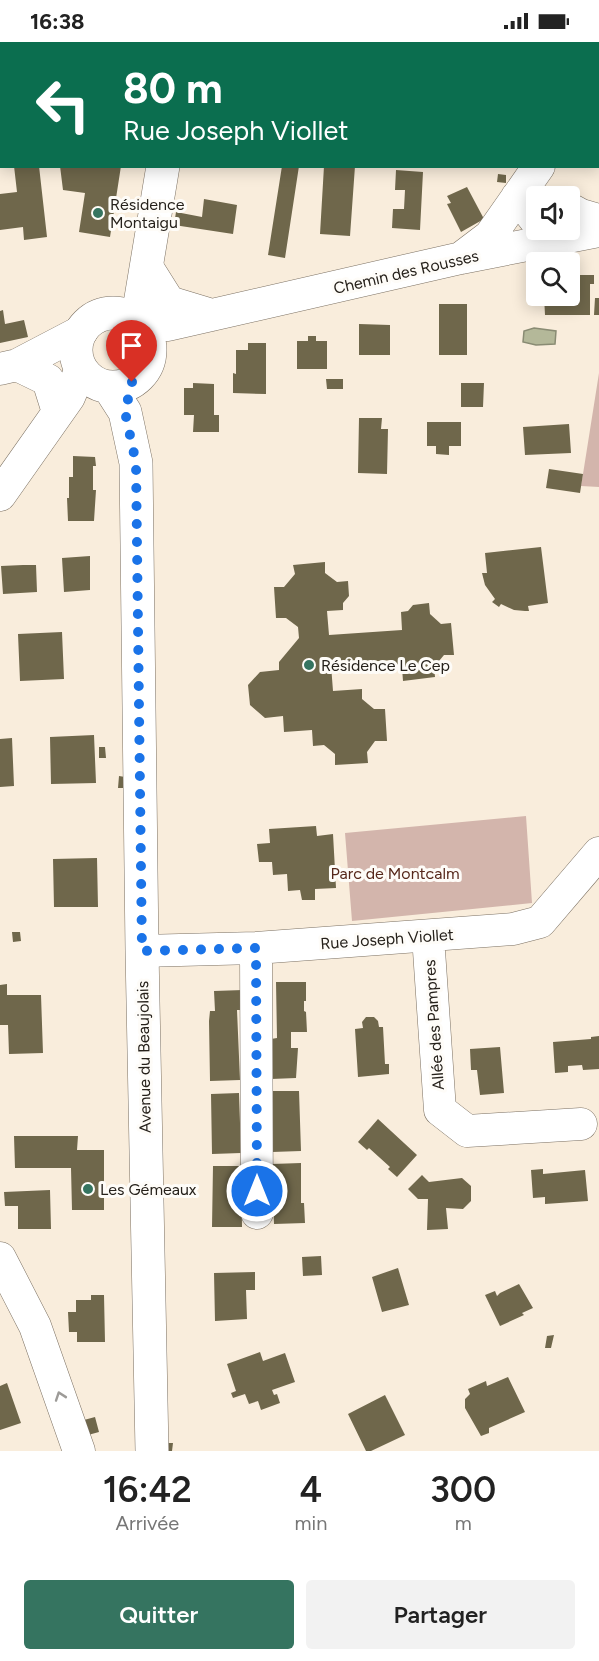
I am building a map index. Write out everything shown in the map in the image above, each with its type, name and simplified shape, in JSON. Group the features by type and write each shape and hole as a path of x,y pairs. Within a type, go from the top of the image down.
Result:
{"main road":[{"path":"142,328 96,317 92,381 141,374 147,364 142,328 149,256 163,168"},
{"name":"Avenue du Beaujolais","path":"92,381 136,463 142,951 153,1451"}],"street":[{"path":"461,258 490,236 526,194"},
{"path":"580,214 599,220"},
{"name":"Chemin des Rousses","path":"580,231 599,231"},
{"name":"Chemin des Rousses","path":"142,328 213,315 461,258 526,237"},
{"name":"Chemin des Rousses","path":"149,256 169,302 213,315"},
{"path":"19,362 92,381"},
{"path":"19,362 48,380 92,381"},
{"path":"0,495 92,381"},
{"name":"Rue Joseph Viollet","path":"142,951 256,948 513,929 540,922 599,853"},
{"name":"Allée des Pampres","path":"428,936 440,1110 467,1131 581,1124"},
{"path":"256,948 257,1213"},
{"path":"0,1258 35,1326 80,1451"}],"green space":[{"path":"599,373 599,487 581,486 583,474"},
{"name":"Parc de Montcalm","path":"526,816 532,903 352,921 345,833"}],"shaded area":[{"path":"534,328 556,331 555,344 536,345 523,342 524,331"}],"building":[{"path":"14,168 39,168 47,237 24,240 23,227 0,230 0,194 17,192"},
{"name":"Résidence Montaigu","path":"60,168 121,168 110,237 79,232 85,193 63,190"},
{"path":"282,168 299,168 285,258 268,255"},
{"path":"324,168 355,168 350,236 320,234"},
{"path":"396,170 423,172 420,230 392,228 393,209 404,209 405,190 395,190"},
{"path":"498,174 506,175 506,183 497,182"},
{"path":"467,187 484,219 461,232 447,204 451,203 447,196"},
{"path":"204,199 237,205 233,234 174,225 176,212 202,217"},
{"path":"580,275 594,275 594,284 590,284 590,315 545,315 545,306 580,306"},
{"path":"595,298 599,298 599,315 594,315"},
{"path":"439,304 467,304 467,355 439,355"},
{"path":"3,310 5,324 24,320 28,337 0,343 0,311"},
{"path":"359,324 390,325 390,355 359,355"},
{"path":"308,336 316,336 316,341 327,341 327,369 297,369 297,341 308,341"},
{"path":"248,343 266,343 266,394 233,393 236,350 248,350"},
{"path":"326,379 343,379 343,389 327,389"},
{"path":"193,383 214,384 214,415 219,415 219,432 193,432 194,415 184,415 184,388 193,388"},
{"path":"461,383 484,383 483,407 461,407"},
{"path":"359,418 382,418 381,429 388,429 387,474 358,473"},
{"path":"427,422 461,422 461,446 449,446 449,455 436,454 436,446 427,446"},
{"path":"569,424 571,453 525,455 523,427"},
{"path":"73,456 95,457 96,466 93,466 93,490 96,490 94,521 68,521 67,498 69,498 69,477 73,477"},
{"path":"549,469 583,474 580,493 546,488"},
{"path":"541,547 548,603 528,606 529,611 525,611 514,610 501,604 499,607 492,602 495,599 485,585 482,573 487,573 485,553"},
{"path":"90,556 90,590 64,592 62,558"},
{"name":"Résidence Le Cep","path":"325,562 325,573 337,582 348,581 349,596 343,603 343,610 327,611 329,635 402,630 401,612 408,611 413,605 429,603 430,614 441,624 451,623 454,655 444,655 434,667 435,677 403,681 402,668 392,660 331,665 333,691 362,689 362,699 374,709 385,709 387,741 375,741 367,752 368,763 335,765 335,754 324,745 313,746 312,730 284,732 283,716 265,718 250,705 248,685 260,672 279,670 279,662 299,638 298,627 286,618 276,618 274,587 284,587 295,574 293,565"},
{"path":"36,565 37,592 3,594 1,566"},
{"path":"62,632 64,679 20,681 18,634"},
{"path":"94,735 96,783 51,784 50,737"},
{"path":"12,738 14,786 0,787 0,739"},
{"path":"99,747 105,747 106,758 99,758"},
{"path":"119,776 125,777 124,788 118,788"},
{"path":"316,826 317,836 333,834 336,888 315,889 315,900 302,900 300,890 288,891 287,874 273,875 272,862 259,862 257,844 270,843 269,829"},
{"path":"97,858 98,907 54,907 53,859"},
{"path":"12,932 20,932 21,941 13,942"},
{"path":"276,982 306,982 304,1011 306,1012 307,1032 291,1032 291,1048 298,1048 296,1078 271,1079 271,1039 277,1038"},
{"path":"7,984 7,995 41,995 43,1053 9,1054 8,1025 0,1025 0,985"},
{"path":"243,990 244,1010 237,1010 240,1080 210,1081 209,1021 210,1011 215,1011 214,991"},
{"path":"366,1017 374,1017 379,1027 383,1027 385,1064 389,1064 389,1074 358,1077 355,1029 363,1028 362,1022"},
{"path":"599,1036 599,1069 583,1070 582,1065 568,1066 568,1072 555,1073 553,1042 591,1039 591,1037"},
{"path":"500,1047 504,1093 480,1095 477,1070 471,1070 470,1049"},
{"path":"271,1091 299,1091 301,1151 272,1152"},
{"path":"239,1093 241,1153 212,1154 211,1094"},
{"path":"378,1119 417,1155 397,1177 388,1169 390,1167 369,1148 367,1150 358,1142"},
{"name":"Les Gémeaux","path":"14,1136 78,1136 77,1150 104,1150 104,1210 72,1210 71,1168 15,1168"},
{"path":"301,1163 301,1203 304,1203 305,1223 274,1224 272,1164"},
{"path":"213,1166 241,1166 242,1227 212,1227"},
{"path":"543,1169 543,1174 585,1170 588,1201 545,1204 545,1197 533,1198 531,1170"},
{"path":"422,1175 429,1182 462,1178 471,1186 471,1201 463,1209 446,1208 448,1229 427,1230 428,1199 418,1199 408,1189"},
{"path":"50,1190 51,1229 18,1229 18,1206 5,1206 4,1192"},
{"path":"321,1256 322,1275 303,1276 302,1257"},
{"path":"398,1268 409,1305 382,1312 372,1277"},
{"path":"255,1272 255,1290 246,1290 247,1319 215,1321 214,1273"},
{"path":"519,1284 533,1308 522,1313 524,1315 500,1326 485,1295 495,1291 497,1296"},
{"path":"91,1295 104,1295 105,1342 77,1342 77,1332 69,1332 68,1312 76,1312 76,1300 91,1300"},
{"path":"554,1335 551,1348 545,1348 547,1336"},
{"path":"260,1352 263,1361 285,1353 295,1382 272,1390 274,1395 277,1394 280,1403 261,1410 258,1401 249,1404 245,1394 233,1398 231,1393 236,1391 227,1364"},
{"path":"508,1377 525,1412 489,1428 489,1433 481,1436 465,1408 465,1399 470,1394 468,1389 486,1381 487,1386"},
{"path":"7,1383 21,1423 0,1430 0,1386"},
{"path":"385,1395 405,1435 371,1451 366,1451 348,1414"},
{"path":"95,1417 99,1432 88,1435 84,1420"},
{"path":"167,1443 173,1443 172,1451 167,1451"}],"place":[{"name":"Résidence Montaigu","path":"98,213"},
{"name":"Résidence Le Cep","path":"309,665"},
{"name":"Les Gémeaux","path":"88,1189"}],"route":[{"path":"132,382 125,412 136,463 142,951 256,948 257,1191"}]}
